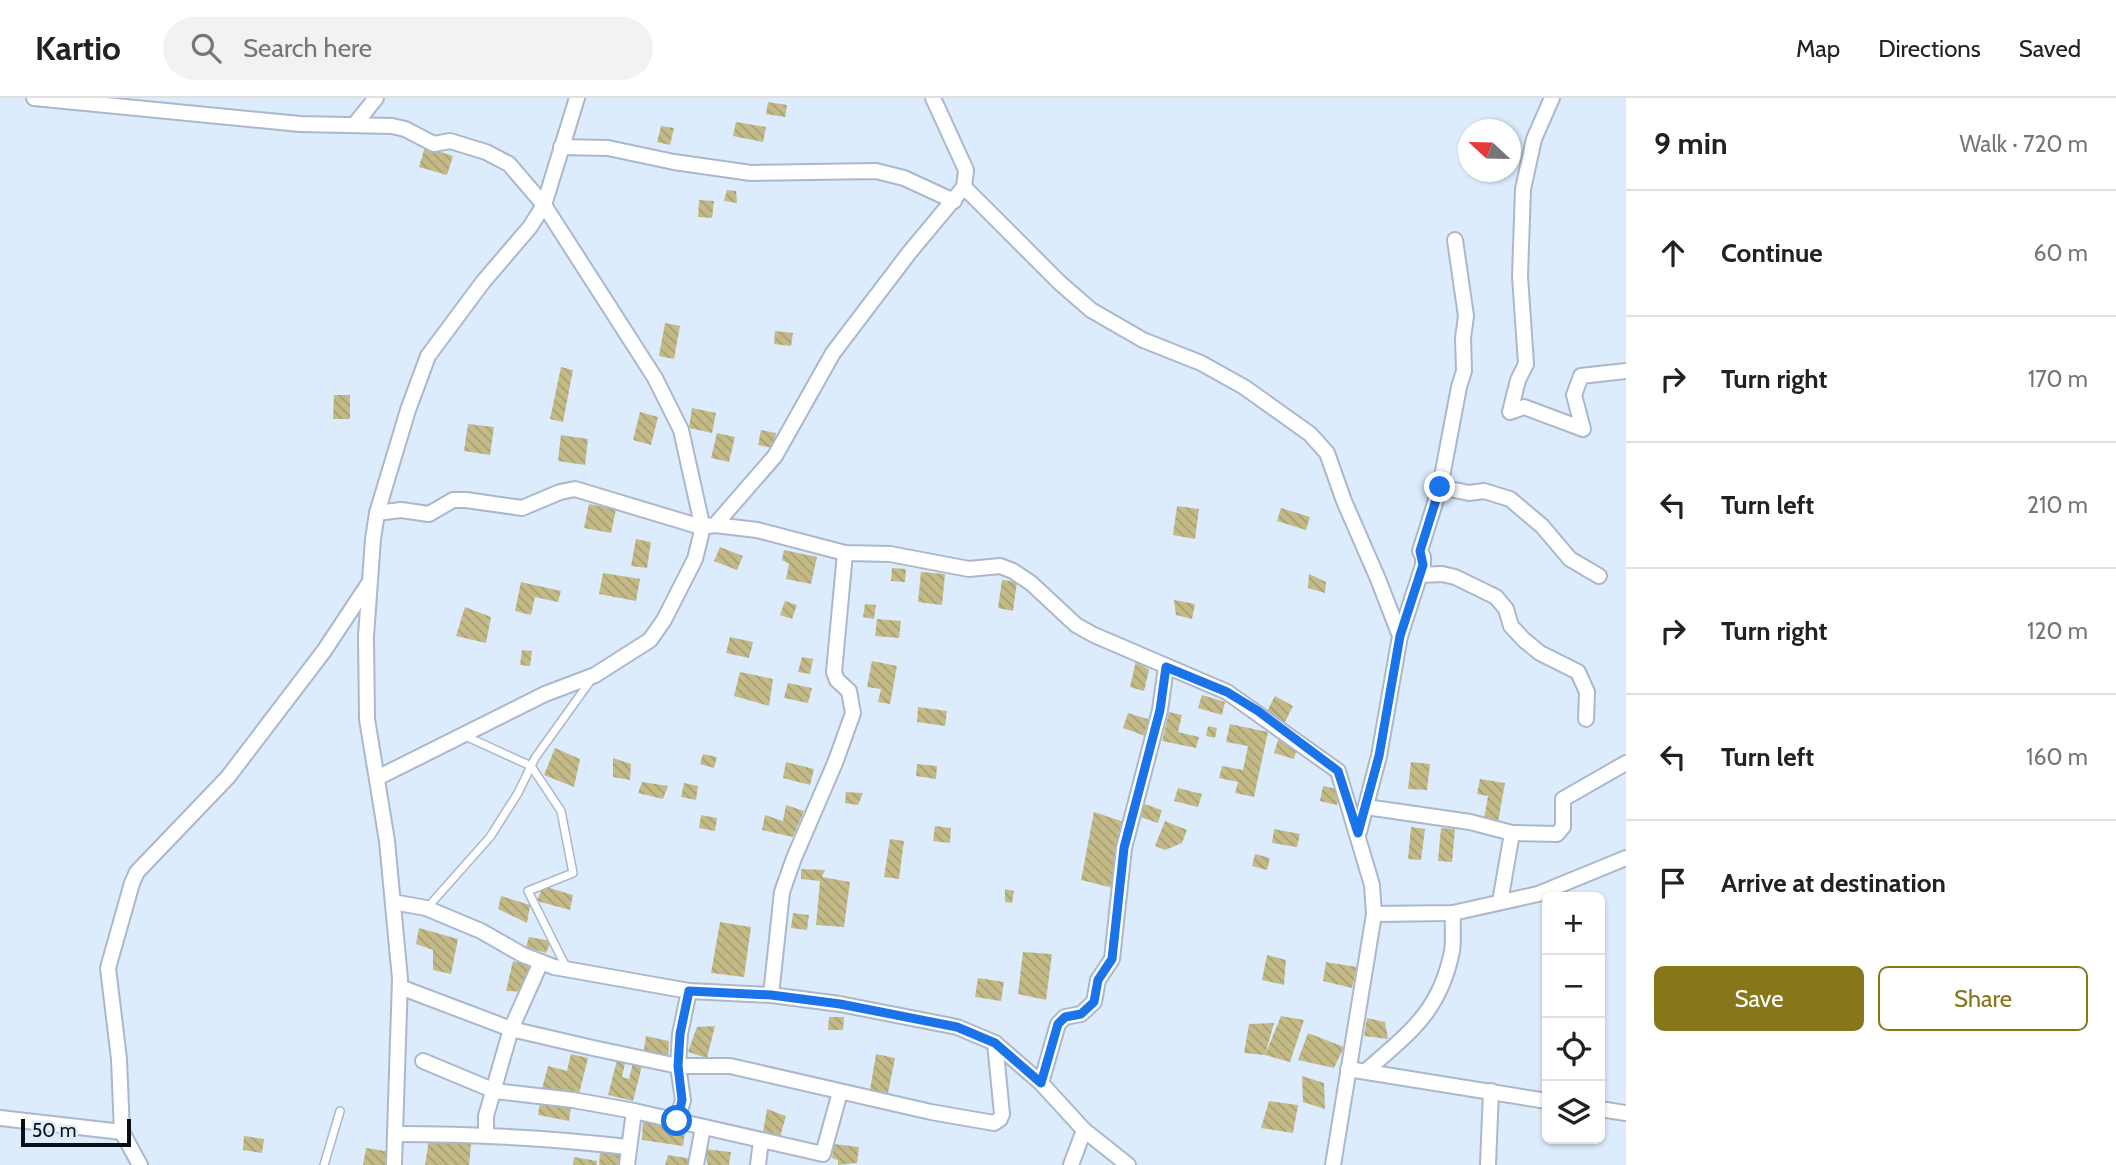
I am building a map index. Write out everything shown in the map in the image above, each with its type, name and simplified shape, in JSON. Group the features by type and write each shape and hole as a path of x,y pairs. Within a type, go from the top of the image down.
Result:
{"street":[{"path":"34,98 300,124 355,124 405,129 433,144 450,141 486,152 509,164 544,205 654,378 681,430 708,526"},
{"path":"355,124 376,98"},
{"path":"394,1165 400,987 387,841 367,719 366,636 377,513 408,410 428,356 483,282 530,227 544,205 577,98"},
{"path":"377,778 545,694 594,675 650,640 664,620 695,559 708,526 775,456 833,353 909,253 964,187 966,170 933,98"},
{"path":"1552,98 1534,139 1523,189 1520,276 1526,363 1518,380 1510,412 1524,407 1583,429 1574,395 1581,376 1626,371"},
{"path":"561,147 608,148 674,162 751,173 876,171 904,178 954,201"},
{"path":"964,187 1060,283 1091,310 1143,340 1212,369 1244,387 1310,434 1327,453 1400,636"},
{"path":"1358,833 1379,756 1400,636 1423,565 1420,551 1440,487 1464,371 1463,338 1466,316 1454,240"},
{"path":"1440,487 1469,493 1484,491 1510,499 1542,526 1570,559 1598,576"},
{"path":"377,513 401,510 429,514 453,500 522,508 560,492 575,489 708,526 757,530 845,553 890,554 969,569 1000,566 1013,570 1031,583 1076,625 1227,692 1258,711 1338,771 1372,885 1374,914 1332,1165"},
{"path":"771,995 782,892 853,712 849,691 837,680 834,672 845,553"},
{"path":"1420,575 1442,574 1496,597 1506,609 1511,626 1524,640 1540,653 1578,672 1587,692 1586,719"},
{"path":"140,1165 122,1132 120,1059 108,968 137,872 228,777 324,651 370,582"},
{"path":"1041,1083 1058,1024 1065,1017 1081,1014 1094,1002 1098,980 1112,959 1124,848 1160,710 1166,667"},
{"path":"1366,807 1470,822 1512,833 1557,834 1563,827 1563,799 1626,763"},
{"path":"1500,902 1512,833"},
{"path":"1374,914 1452,913 1538,894 1626,858"},
{"path":"393,902 426,908 481,931 523,956 567,969 689,991 771,995 840,1004 957,1027 995,1043 1041,1083 1084,1130 1128,1165"},
{"path":"1366,1071 1428,1013 1438,994 1452,950 1452,913"},
{"path":"485,1134 486,1116 511,1029 541,962"},
{"path":"400,987 511,1029 678,1066 730,1066 931,1112 995,1123 1002,1114 995,1043"},
{"path":"677,1121 682,1100 678,1066 680,1034 689,991"},
{"path":"423,1060 495,1091 573,1100 634,1111 823,1154 840,1092"},
{"path":"1348,1069 1542,1100"},
{"path":"1488,1165 1491,1091"},
{"path":"1605,1110 1626,1113"},
{"path":"627,1165 634,1111"},
{"path":"0,1118 122,1132"},
{"path":"696,1165 703,1127"},
{"path":"1072,1165 1084,1130"},
{"path":"396,1134 485,1134 628,1147"},
{"path":"758,1165 761,1140"}],"lane":[{"path":"426,908 490,837 518,793 531,766 594,675"},
{"path":"462,735 531,766 561,811 573,873 528,891 567,969"},
{"path":"324,1165 341,1111"}],"building":[{"path":"768,102 787,105 785,117 766,114"},
{"path":"736,122 766,127 763,142 733,136"},
{"path":"661,126 674,128 670,145 657,142"},
{"path":"425,147 453,156 447,175 419,167"},
{"path":"727,190 736,191 737,203 724,201"},
{"path":"699,200 714,201 712,218 698,217"},
{"path":"665,323 680,326 674,359 659,356"},
{"path":"775,331 793,333 791,346 774,344"},
{"path":"561,367 573,370 563,422 550,419"},
{"path":"334,395 350,395 350,419 333,419"},
{"path":"692,408 716,413 712,433 689,428"},
{"path":"640,412 658,417 651,445 633,440"},
{"path":"468,424 494,427 490,455 464,451"},
{"path":"761,430 776,433 773,448 758,445"},
{"path":"717,433 735,437 729,462 711,458"},
{"path":"561,435 588,439 585,465 558,461"},
{"path":"589,504 616,509 611,533 584,528"},
{"path":"1177,506 1199,509 1195,539 1173,535"},
{"path":"1281,508 1310,517 1306,530 1277,521"},
{"path":"636,539 651,542 647,568 631,566"},
{"path":"720,547 743,556 737,570 714,561"},
{"path":"784,550 817,557 811,584 786,579 789,564 782,560"},
{"path":"892,568 906,569 905,582 891,581"},
{"path":"921,572 945,574 942,605 918,602"},
{"path":"603,573 640,579 636,601 599,594"},
{"path":"1309,574 1326,582 1325,593 1308,588"},
{"path":"1002,580 1017,582 1013,611 998,608"},
{"path":"521,582 561,591 558,602 535,597 531,615 515,611"},
{"path":"1174,600 1195,604 1192,619 1176,615"},
{"path":"785,601 797,605 792,619 780,615"},
{"path":"865,604 876,605 874,619 863,617"},
{"path":"465,607 491,617 486,643 456,636"},
{"path":"877,619 901,621 899,638 875,636"},
{"path":"730,637 753,642 749,658 726,653"},
{"path":"522,650 532,651 530,666 520,665"},
{"path":"802,657 813,659 810,674 798,672"},
{"path":"872,661 897,666 890,704 878,702 881,689 867,687"},
{"path":"1136,661 1149,670 1144,691 1130,687"},
{"path":"740,672 773,679 769,706 734,696"},
{"path":"788,683 812,688 808,703 784,698"},
{"path":"1202,695 1225,702 1222,715 1198,708"},
{"path":"1275,696 1293,706 1285,722 1266,713"},
{"path":"918,707 947,711 945,726 917,722"},
{"path":"1169,712 1182,715 1178,732 1199,737 1196,748 1162,741"},
{"path":"1128,713 1154,721 1148,737 1123,728"},
{"path":"1230,724 1268,732 1254,797 1235,793 1238,782 1219,778 1222,766 1243,770 1248,746 1226,742"},
{"path":"1208,726 1217,728 1215,738 1206,736"},
{"path":"1279,737 1296,751 1294,759 1274,753"},
{"path":"555,748 580,759 574,787 544,775"},
{"path":"703,754 717,757 714,768 700,764"},
{"path":"613,758 631,764 630,780 613,777"},
{"path":"786,762 814,769 810,785 783,778"},
{"path":"1411,762 1430,764 1427,790 1408,789"},
{"path":"917,764 937,766 936,779 916,776"},
{"path":"1480,779 1505,783 1498,822 1484,819 1488,796 1477,794"},
{"path":"642,782 668,786 663,799 638,793"},
{"path":"684,783 698,786 696,800 681,797"},
{"path":"1323,786 1341,790 1337,805 1320,801"},
{"path":"1178,788 1202,794 1198,807 1174,801"},
{"path":"846,792 863,793 858,805 845,803"},
{"path":"1144,804 1162,810 1158,823 1140,817"},
{"path":"786,805 804,811 793,837 762,830 765,815 783,821"},
{"path":"1094,812 1124,822 1113,888 1081,880"},
{"path":"701,815 717,818 715,831 699,828"},
{"path":"1165,821 1187,830 1182,843 1165,850 1155,846"},
{"path":"935,826 951,828 950,843 933,841"},
{"path":"1411,827 1425,829 1421,860 1408,859"},
{"path":"1441,828 1455,829 1452,862 1438,861"},
{"path":"1274,829 1300,834 1297,847 1272,843"},
{"path":"890,839 904,841 899,879 884,877"},
{"path":"1255,854 1270,858 1267,870 1252,866"},
{"path":"801,869 825,870 822,877 850,882 844,927 816,925 820,881 801,879"},
{"path":"543,886 573,895 570,910 537,901"},
{"path":"1005,889 1014,891 1012,903 1005,902"},
{"path":"501,896 530,905 527,923 498,909"},
{"path":"793,913 809,915 807,930 791,928"},
{"path":"720,922 751,927 744,977 711,973"},
{"path":"419,928 458,939 451,974 433,970 433,950 416,944"},
{"path":"529,937 551,941 546,953 526,947"},
{"path":"1023,952 1052,954 1046,1000 1018,994"},
{"path":"1267,955 1286,960 1284,985 1262,980"},
{"path":"513,961 530,966 525,992 506,991"},
{"path":"1326,962 1357,967 1352,988 1323,981"},
{"path":"978,978 1004,982 1001,1001 975,997"},
{"path":"1281,1016 1304,1020 1290,1062 1265,1055"},
{"path":"829,1017 844,1017 843,1030 828,1030"},
{"path":"1367,1018 1385,1022 1388,1039 1364,1036"},
{"path":"1274,1023 1265,1055 1244,1053 1249,1024"},
{"path":"715,1026 707,1058 688,1052 697,1027"},
{"path":"1308,1033 1344,1047 1334,1068 1298,1060"},
{"path":"646,1036 669,1041 668,1062 643,1055"},
{"path":"571,1054 588,1058 578,1098 542,1089 548,1066 567,1071"},
{"path":"876,1054 895,1058 888,1093 870,1090"},
{"path":"617,1060 625,1063 622,1077 629,1079 633,1063 642,1066 633,1101 608,1095"},
{"path":"1302,1076 1324,1083 1325,1109 1303,1102"},
{"path":"540,1101 571,1106 569,1121 538,1115"},
{"path":"1269,1101 1298,1105 1293,1133 1261,1128"},
{"path":"767,1109 786,1116 780,1137 763,1132"},
{"path":"643,1120 686,1124 683,1146 642,1140"},
{"path":"244,1136 264,1139 262,1153 243,1150"},
{"path":"429,1139 471,1144 469,1165 425,1165"},
{"path":"834,1144 859,1147 857,1163 838,1165 838,1160 832,1158"},
{"path":"366,1148 391,1152 389,1165 363,1165"},
{"path":"704,1149 731,1152 729,1165 708,1165"},
{"path":"600,1152 622,1155 621,1165 599,1165"},
{"path":"668,1155 692,1159 692,1165 665,1165"},
{"path":"574,1157 597,1161 597,1165 573,1165"}],"route":[{"path":"677,1121 682,1100 678,1066 680,1034 689,991 771,995 840,1004 957,1027 995,1043 1041,1083 1058,1024 1065,1017 1081,1014 1094,1002 1098,980 1112,959 1118,928 1124,848 1160,710 1166,667 1227,692 1258,711 1338,771 1358,833 1379,756 1400,636 1423,565 1420,551 1422,541 1440,487"}]}
